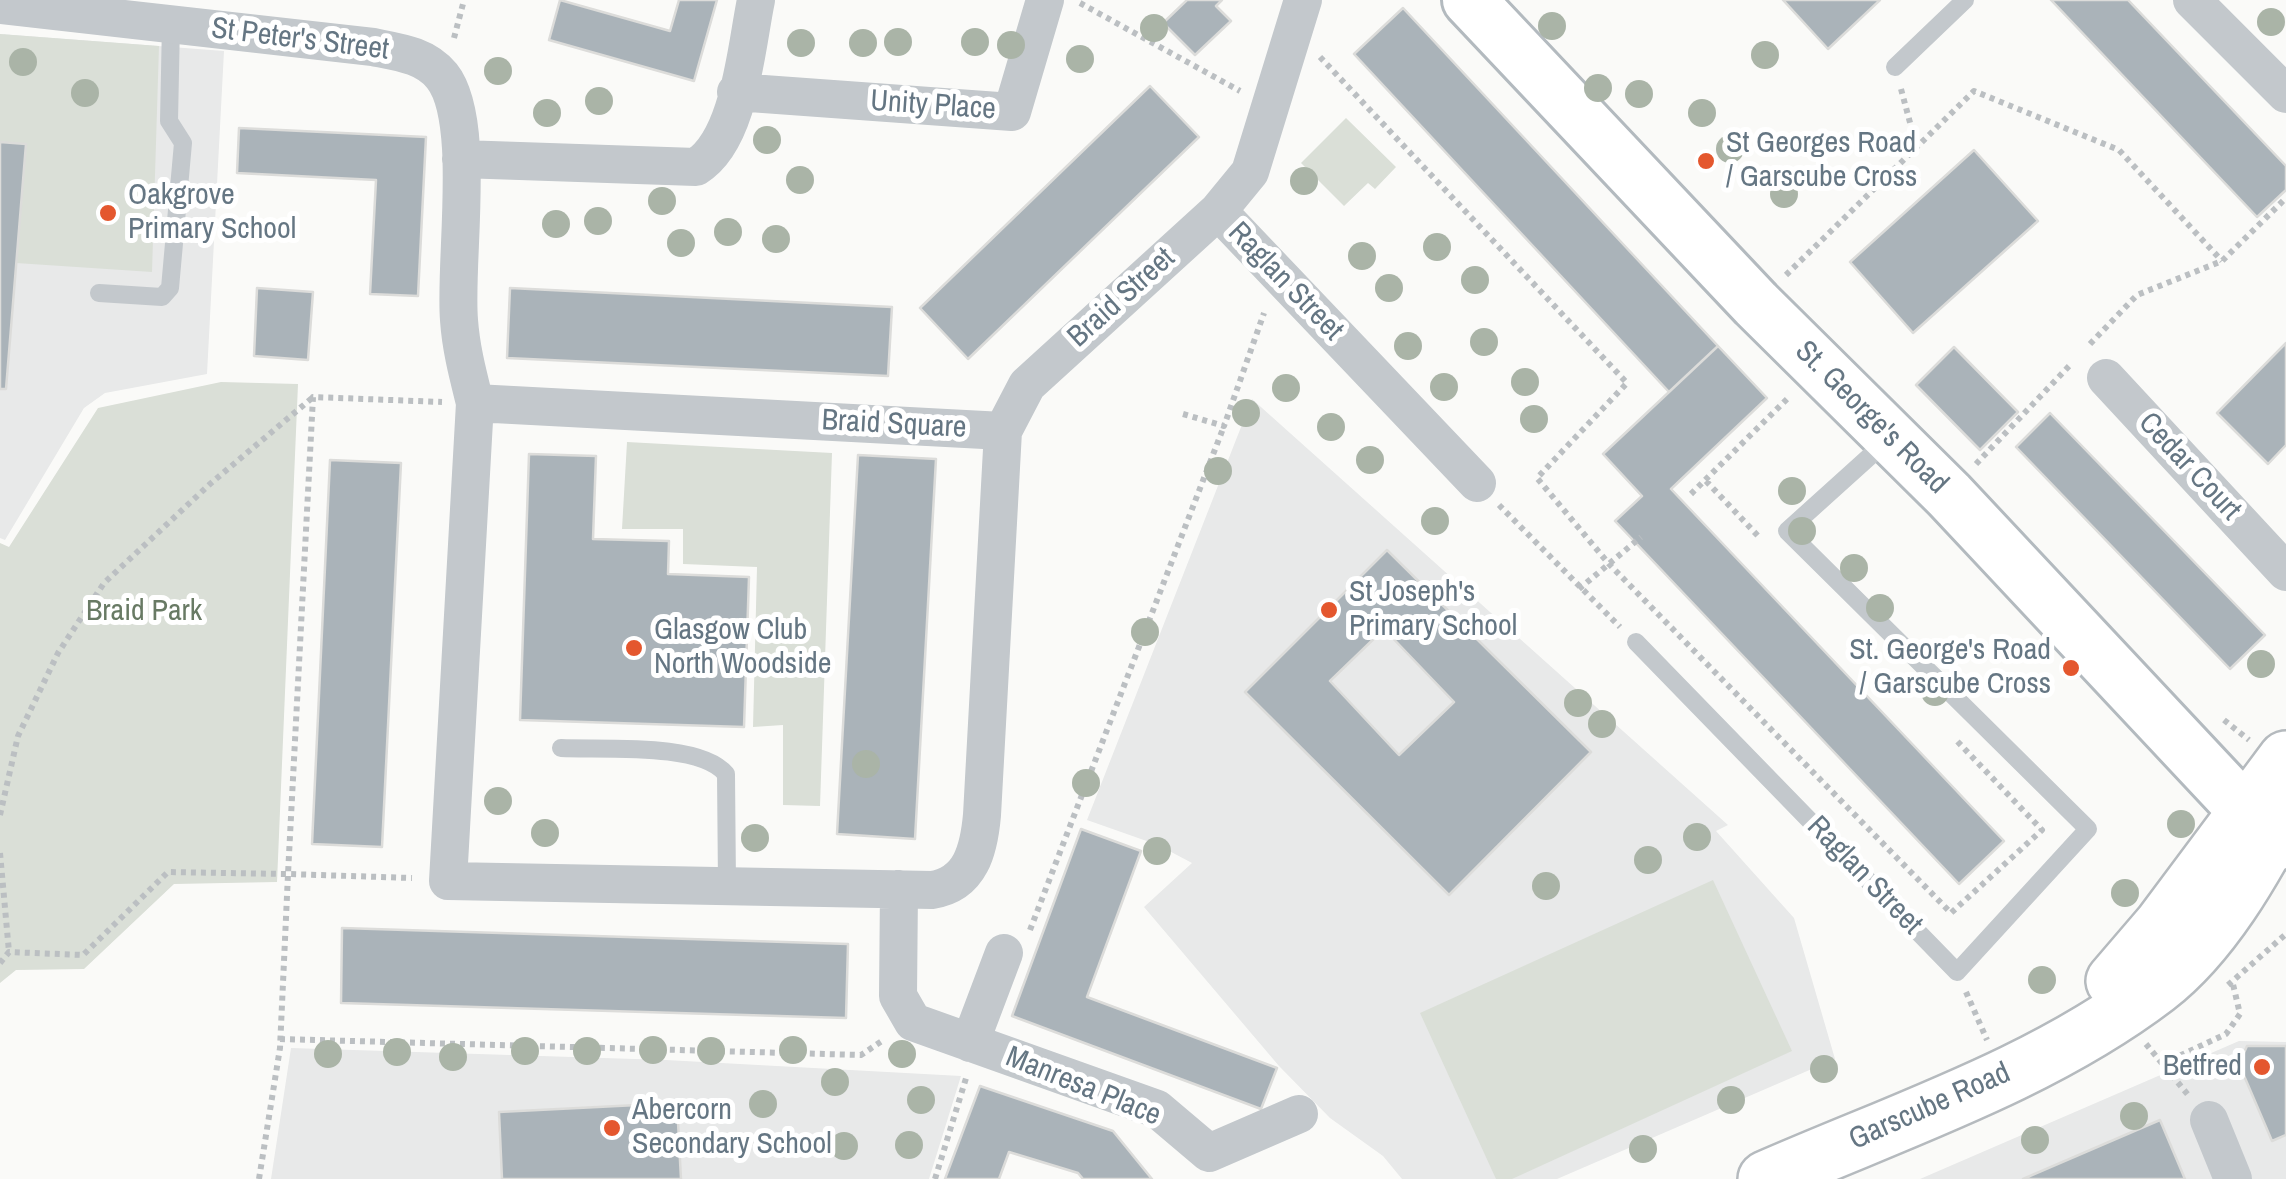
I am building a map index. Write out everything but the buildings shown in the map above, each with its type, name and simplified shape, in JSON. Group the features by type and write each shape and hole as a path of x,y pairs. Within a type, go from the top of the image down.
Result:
{"main road":[{"name":"Garscube Road","path":"1766,1179 2003,1076 2092,1029 2159,985 2210,931 2272,828 2286,759"}],"street":[{"path":"461,159 696,167 712,157 723,138 756,0"},
{"name":"Unity Place","path":"736,92 1012,112 1045,0"},
{"name":"St. George's Road","path":"1469,0 1756,304 2272,828"},
{"path":"2192,0 2286,94"},
{"name":"St Peter's Street","path":"0,5 373,47 428,63 444,78 456,103 461,159 458,318 475,403"},
{"name":"Braid Street","path":"1004,431 1028,385 1218,211 1250,172 1299,15"},
{"name":"Raglan Street","path":"1218,211 1477,483"},
{"name":"Cedar Court","path":"2106,378 2281,557"},
{"path":"448,881 475,403"},
{"name":"Braid Square","path":"448,881 932,890 952,884 973,860 979,843 990,730 1004,431 475,403"},
{"path":"899,889 898,996 913,1022"},
{"name":"Manresa Place","path":"970,1043 1014,949"},
{"name":"Manresa Place","path":"913,1022 1156,1110 1210,1153 1299,1114"},
{"path":"2209,1120 2234,1179"}],"lane":[{"path":"1895,67 1965,0"},
{"path":"98,293 162,297 170,288 182,143 169,121 171,24"},
{"name":"Raglan Street","path":"1636,642 1957,972 2088,829 1787,531 1890,438"},
{"path":"561,748 694,755 716,762 726,774 727,886"}],"path":[{"path":"1075,0 1273,108"},
{"path":"1299,15 1628,383 1536,478 1609,564 1952,913 2042,830 1948,732"},
{"path":"1895,67 1916,146"},
{"path":"1756,304 1974,91 2119,150 2222,261"},
{"path":"1014,949 1224,426 1278,274"},
{"path":"1692,494 1819,366"},
{"path":"259,1179 280,1039 313,398"},
{"path":"0,814 18,736 58,653 104,584 210,484 313,398 475,403"},
{"path":"1182,414 1224,426"},
{"path":"1706,482 1773,551"},
{"path":"1477,483 1636,642"},
{"path":"1579,589 1641,536"},
{"path":"0,853 8,952 0,964"},
{"path":"8,952 84,955 168,872 448,881"},
{"path":"2162,1064 2226,1034 2240,1014 2233,981"},
{"path":"280,1039 861,1055 913,1022"},
{"path":"935,1179 969,1070 970,1043"},
{"path":"2146,1044 2209,1120"}],"shaded area":[{"name":"Oakgrove Primary School","path":"0,34 224,51 207,374 105,393 84,408 5,540 0,538"},
{"name":"St Joseph's Primary School","path":"1252,399 1728,825 1716,831 1794,918 1835,1059 1557,1179 1402,1179 1383,1156 1330,1118 1279,1066 1144,907 1192,863 1158,845 1087,820"},
{"path":"2239,1041 2286,1042 2286,1179 1920,1179"},
{"name":"Abercorn Secondary School","path":"291,1048 666,1060 961,1076 929,1179 271,1179"}],"green space":[{"path":"0,34 159,46 152,272 16,263 26,144 0,142"},
{"path":"1346,118 1396,167 1375,189 1368,183 1344,206 1301,163"},
{"name":"Braid Park","path":"221,382 298,384 277,882 174,884 84,969 16,970 0,983 0,543 9,547 98,408"},
{"path":"627,442 832,453 820,806 783,805 783,725 753,727 757,567 683,564 683,529 622,529"},
{"path":"1713,880 1792,1051 1512,1179 1496,1179 1420,1013"}],"place":[{"name":"St Georges Road / Garscube Cross","path":"1706,161"},
{"name":"Oakgrove Primary School","path":"108,213"},
{"name":"St Joseph's Primary School","path":"1329,610"},
{"name":"Glasgow Club North Woodside","path":"634,648"},
{"name":"St. George's Road / Garscube Cross","path":"2071,668"},
{"name":"Betfred","path":"2262,1067"},
{"name":"Abercorn Secondary School","path":"612,1128"}]}
